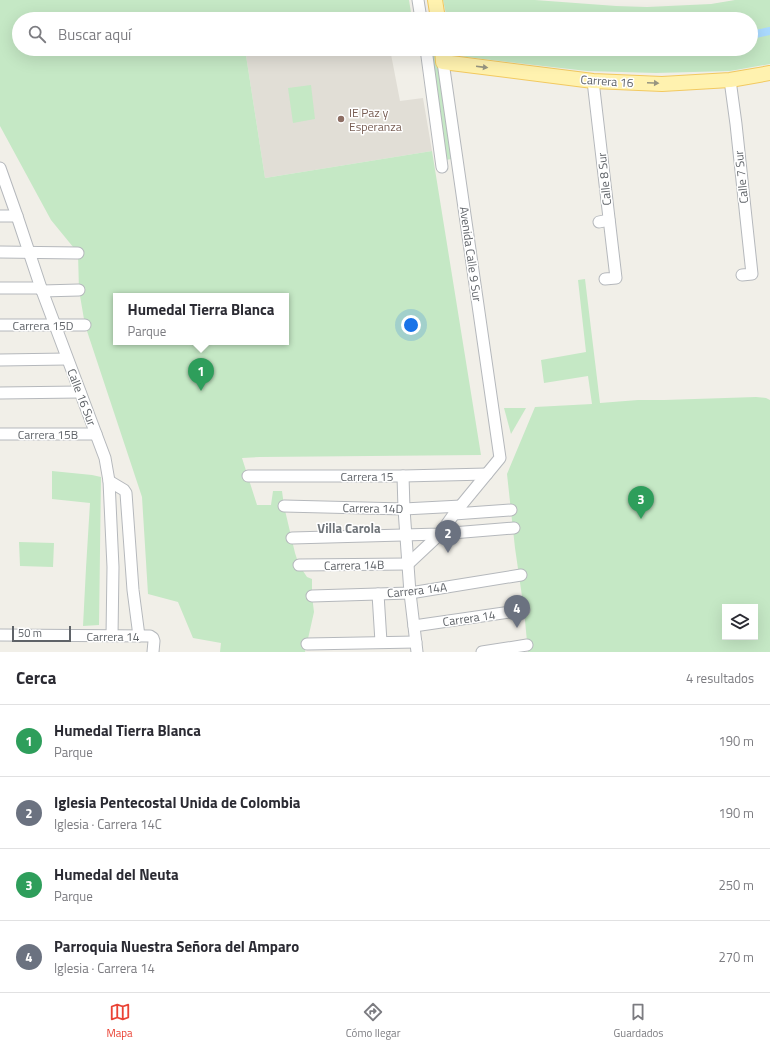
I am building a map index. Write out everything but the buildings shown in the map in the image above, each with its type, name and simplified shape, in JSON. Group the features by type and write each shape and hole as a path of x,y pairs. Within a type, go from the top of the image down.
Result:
{"main road":[{"path":"435,0 437,12"},
{"name":"Carrera 16","path":"448,56 593,81 662,84 730,80 770,73"}],"street":[{"path":"418,0 420,12"},
{"path":"427,56 434,137 442,167"},
{"name":"Avenida Calle 9 Sur","path":"442,56 500,458 487,474"},
{"name":"Calle 7 Sur","path":"730,80 740,124 747,274"},
{"name":"Calle 8 Sur","path":"593,81 604,136 604,221 616,278 605,279"},
{"name":"Calle 16 Sur","path":"0,168 2,181 17,216 28,252 105,458 109,481 113,567 112,636"},
{"path":"0,216 17,216"},
{"path":"0,252 78,253"},
{"path":"0,288 79,290"},
{"name":"Carrera 15D","path":"0,325 85,325"},
{"path":"0,360 67,359"},
{"path":"0,393 80,392"},
{"name":"Carrera 15B","path":"0,434 96,434"},
{"path":"408,564 440,534 457,510 487,474"},
{"name":"Carrera 15","path":"248,476 403,476 487,474"},
{"path":"307,644 381,642 416,647 410,593 403,476"},
{"path":"109,481 124,490 126,493 133,590 139,636"},
{"name":"Carrera 14D","path":"284,506 511,510"},
{"path":"292,538 440,534 514,528"},
{"name":"Carrera 14B","path":"299,565 408,564"},
{"name":"Carrera 14A","path":"312,596 410,593 521,575"},
{"path":"378,594 381,642"},
{"name":"Carrera 14","path":"414,626 524,610"},
{"name":"Carrera 14","path":"0,635 150,636 154,641 153,652"},
{"path":"482,652 527,645"}],"shaded area":[{"name":"IE Paz y Esperanza","path":"246,56 391,56 400,101 423,98 432,151 265,178"}],"green space":[{"path":"0,0 409,0 411,12 12,12 12,56 246,56 265,178 432,151 481,455 242,458 257,505 271,505 273,491 282,491 284,506 299,565 307,577 312,579 314,612 305,652 220,652 221,643 193,638 178,602 148,594 142,497 85,325 79,290 78,253 51,220 0,126"},
{"path":"443,0 535,0 647,7 711,4 735,0 770,0 770,64 730,71 656,73 587,71 459,56 758,56 758,12 446,12"},
{"path":"430,56 438,56 452,159 445,160"},
{"path":"311,85 315,119 293,123 288,88"},
{"path":"585,279 600,403 638,400 756,397 770,400 770,652 528,652 507,474 535,407 592,404 588,376 544,383 541,360 586,352 578,280"},
{"path":"504,408 526,408 511,434"},
{"path":"52,471 101,477 99,625 83,626 90,503 52,499"},
{"path":"19,542 54,543 53,567 20,566"}],"waterway":[{"path":"758,34 770,31"}],"place":[{"name":"IE Paz y Esperanza","path":"341,119"},
{"name":"Humedal Tierra Blanca","path":"201,391"},
{"name":"Humedal del Neuta","path":"641,519"},
{"name":"Iglesia Pentecostal Unida de Colombia","path":"448,553"},
{"name":"Parroquia Nuestra Señora del Amparo","path":"517,628"}],"district":[{"name":"Villa Carola","path":"349,528"}]}
